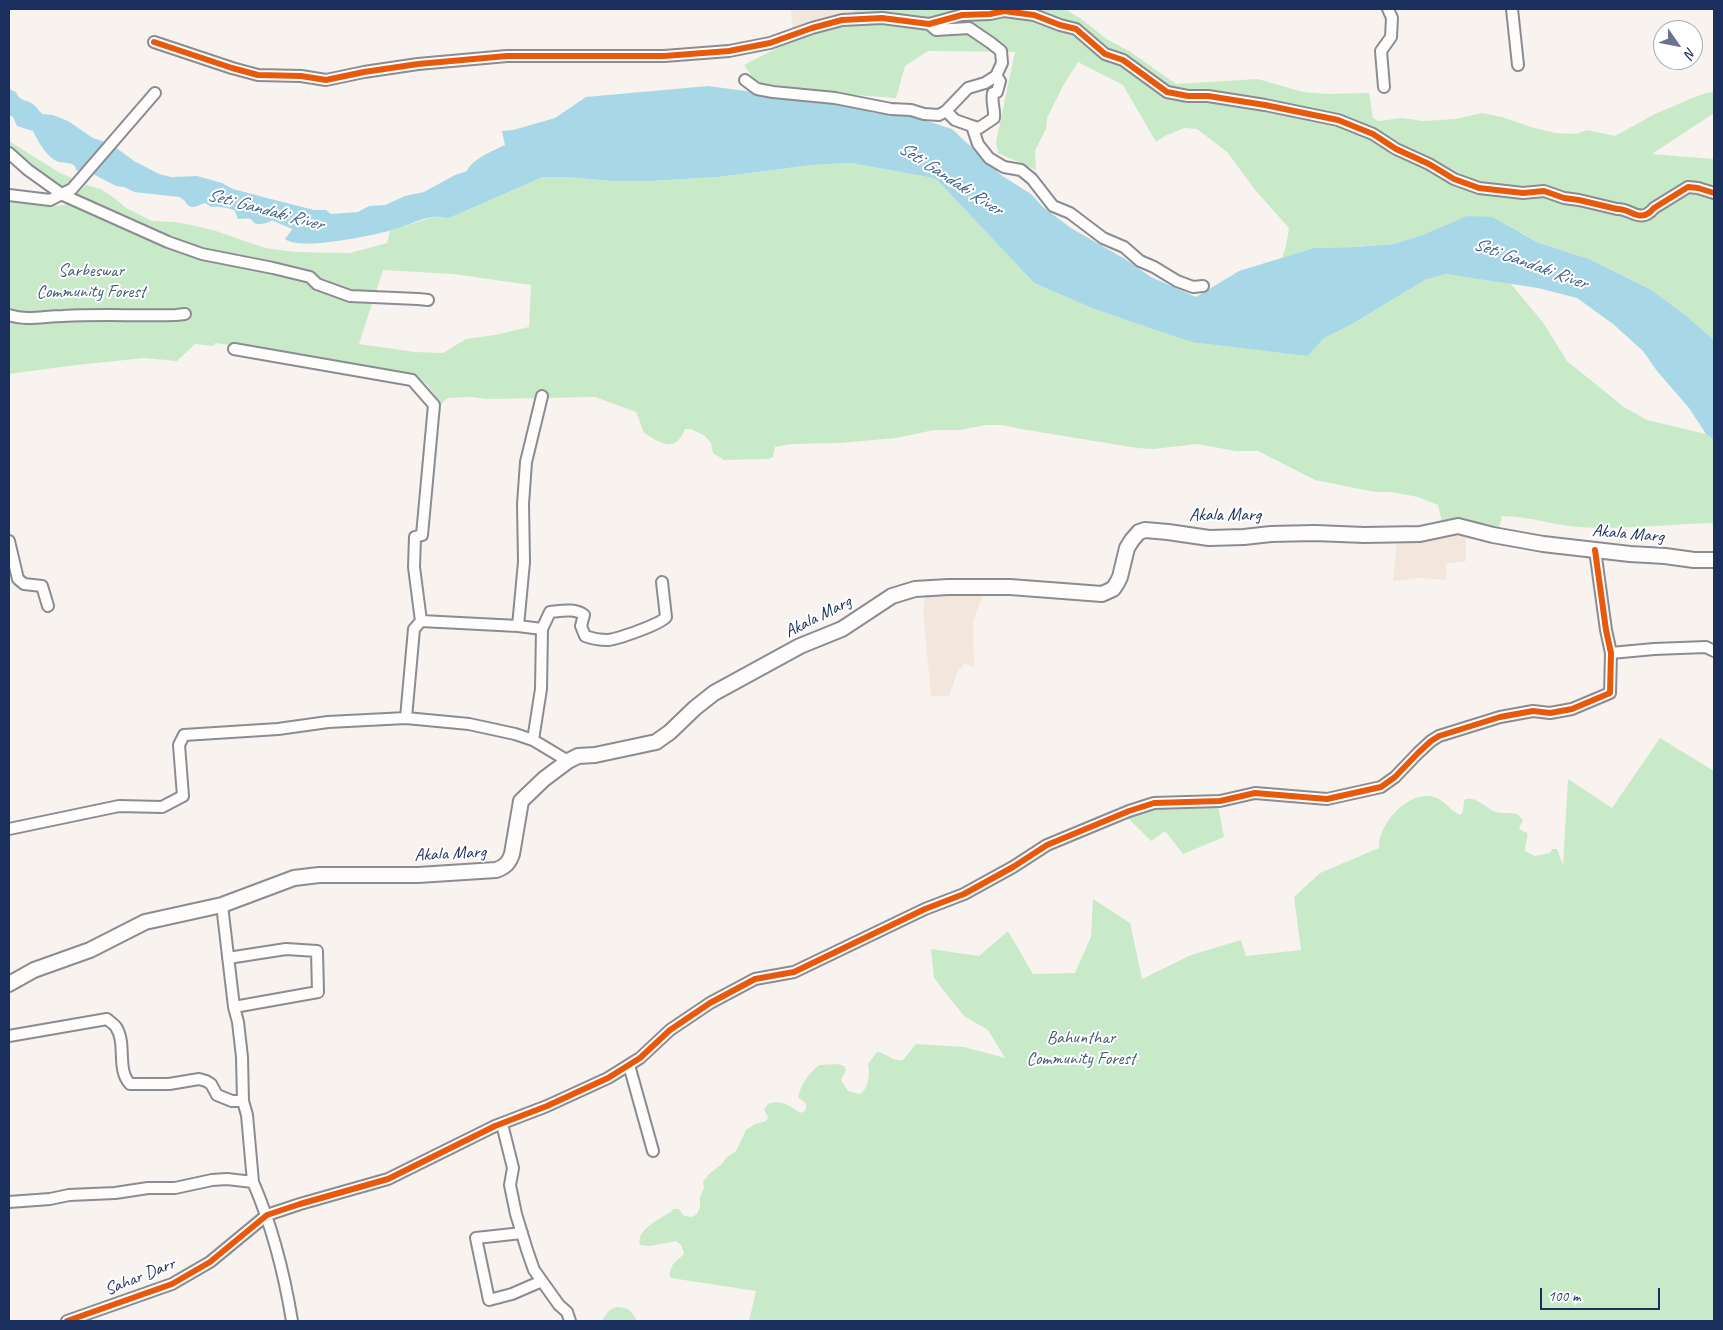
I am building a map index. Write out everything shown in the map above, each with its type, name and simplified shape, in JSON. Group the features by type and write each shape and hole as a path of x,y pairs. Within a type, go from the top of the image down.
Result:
{"main road":[{"name":"Akala Marg","path":"9,984 34,970 90,950 145,922 222,905 294,878 319,875 418,874 496,870 504,867 510,862 521,801 544,779 568,761 578,756 595,755 656,742 670,732 703,700 719,690 800,646 842,629 892,596 906,591 948,587 1010,587 1094,595 1108,592 1120,577 1127,548 1139,532 1145,530 1209,538 1315,533 1364,536 1420,534 1458,526 1510,538 1595,550 1694,560 1714,560"}],"street":[{"path":"1384,87 1381,52 1391,37 1392,18 1388,9"},
{"path":"1512,9 1518,66"},
{"path":"154,42 258,75 301,76 326,80 418,64 507,56 664,56 729,51 770,43 812,28 842,20 882,18 929,24 962,15 990,14 1004,11 1034,16 1076,29 1105,54 1123,60 1167,92 1265,104 1338,120 1373,134 1396,149 1429,164 1454,179 1478,188 1523,193 1544,191 1564,198 1616,210 1623,209 1632,215 1640,216 1651,212 1688,187 1714,193"},
{"path":"745,80 757,89 773,92 835,98 891,109 939,115 946,111 968,88 985,83 996,76 1002,64 1001,51 969,28 936,30 929,24"},
{"path":"946,111 956,120 979,128 994,118 993,93 997,92 1000,81 996,76"},
{"path":"9,195 50,200 72,189 155,93"},
{"path":"972,126 978,144 989,158 1004,167 1021,170 1032,179 1053,206 1070,213 1103,238 1124,247 1140,261 1177,281 1193,287 1203,286"},
{"path":"9,153 28,170 63,195 168,242 202,254 310,277 317,284 350,296 428,300"},
{"path":"9,315 34,318 185,314"},
{"path":"234,348 412,380 434,405 422,535 415,537 414,567 421,621 414,629 406,718"},
{"path":"518,626 524,562 523,504 526,462 542,396"},
{"path":"9,541 18,579 24,584 42,586 48,606"},
{"path":"267,1215 388,1179 502,1124 570,1096 608,1078 640,1058 670,1030 710,1003 754,979 794,972 925,909 964,894 1013,867 1047,845 1129,811 1154,804 1180,801 1220,801 1255,793 1328,799 1381,787 1395,777 1418,753 1439,736 1500,717 1533,711 1550,713 1572,709 1610,693 1611,653 1595,550"},
{"path":"533,740 541,689 542,629 550,612 579,611 584,615 581,626 585,636 594,640 617,638 655,624 666,617 662,582"},
{"path":"421,621 542,629"},
{"path":"1611,653 1706,647 1714,651"},
{"path":"9,829 119,806 162,807 184,796 179,745 184,736 278,729 328,722 406,718 469,724 533,740 568,761"},
{"path":"222,905 242,1057 243,1101 247,1115 253,1182 267,1215 286,1287 292,1321"},
{"path":"228,958 286,949 317,951 318,992 234,1007"},
{"path":"9,1036 107,1018 116,1026 126,1080 130,1084 169,1084 199,1080 206,1081 211,1084 217,1095 232,1101 243,1101"},
{"path":"629,1064 653,1151"},
{"path":"502,1124 513,1168 510,1185 516,1214 534,1270 567,1312 570,1321"},
{"path":"9,1202 50,1199 69,1195 115,1193 148,1188 175,1188 212,1180 227,1179 253,1182"},
{"name":"Sahar Darr","path":"67,1321 172,1284 210,1262 267,1215"},
{"path":"522,1233 476,1238 489,1300 512,1294 542,1281"}],"shaded area":[{"path":"791,9 855,9 851,20 793,40"},
{"path":"1466,530 1466,561 1446,564 1447,580 1418,578 1393,581 1397,539"},
{"path":"926,592 984,592 973,621 974,668 965,663 957,673 949,696 931,696 923,611"}],"green space":[{"path":"855,9 1066,10 1176,84 1258,79 1303,92 1326,94 1369,93 1373,118 1378,121 1402,118 1423,121 1456,119 1482,113 1555,133 1576,134 1587,130 1615,136 1655,114 1706,93 1714,92 1714,113 1652,154 1714,159 1714,340 1684,314 1650,289 1589,259 1539,243 1520,232 1425,234 1394,244 1314,248 1282,258 1289,228 1256,191 1227,152 1197,129 1184,128 1156,142 1123,85 1078,62 1047,118 1046,129 1035,151 1036,170 998,153 996,142 1015,52 928,51 905,66 896,98 841,94 756,82 744,65 793,40 850,20"},
{"path":"9,141 60,173 74,179 61,189 9,150"},
{"name":"Sarbeswar Community Forest","path":"851,163 933,178 938,181 1034,283 1094,309 1134,322 1308,356 1324,338 1352,324 1425,280 1446,274 1510,283 1542,321 1567,361 1624,407 1647,420 1706,434 1714,440 1714,523 1596,528 1502,516 1498,533 1443,526 1438,505 1418,497 1391,492 1375,492 1315,480 1258,451 1236,451 1197,444 1154,449 1137,448 1002,425 986,425 960,430 934,430 896,438 840,443 791,444 775,447 773,457 769,459 724,460 713,453 711,443 705,436 691,429 685,429 681,437 673,444 663,443 644,433 636,412 595,397 448,398 441,404 428,386 414,375 215,343 214,346 195,344 177,361 144,358 9,374 9,199 54,206 65,205 86,185 101,189 126,208 152,221 191,225 216,231 265,248 295,252 350,253 387,243 390,231 433,217 449,218 543,177 652,181 718,177 812,165","holes":["383,270 453,274 531,285 529,327 466,339 443,353 415,352 359,344"]},
{"name":"Bahunthar Community Forest","path":"1660,738 1714,771 1714,1321 749,1321 756,1291 671,1278 669,1274 673,1264 684,1254 681,1245 676,1241 650,1246 640,1245 642,1233 651,1224 674,1209 679,1209 684,1216 692,1217 697,1214 700,1207 700,1197 704,1188 703,1182 727,1157 736,1151 746,1130 755,1124 766,1121 768,1117 764,1110 768,1104 777,1102 789,1106 800,1113 805,1111 806,1105 798,1097 799,1092 806,1079 819,1065 837,1064 844,1066 846,1070 841,1080 848,1091 860,1094 868,1080 868,1064 877,1052 896,1060 903,1060 916,1044 964,1047 1005,1058 988,1030 964,1016 934,978 931,949 979,956 1008,931 1033,974 1075,973 1091,937 1093,899 1130,923 1142,979 1191,955 1241,940 1246,956 1301,950 1294,897 1320,873 1379,848 1380,839 1389,819 1405,804 1424,796 1434,797 1460,815 1463,812 1464,800 1471,799 1496,812 1517,814 1523,820 1519,829 1527,833 1525,851 1535,856 1550,853 1552,849 1557,849 1563,865 1568,779 1612,808"},
{"path":"1167,805 1218,805 1224,837 1183,854 1165,831 1151,841 1125,815"},
{"path":"618,1307 630,1311 637,1321 602,1321 610,1310"}],"water":[{"path":"708,86 851,105 874,113 908,115 952,129 1001,175 1031,194 1043,207 1071,228 1125,259 1151,277 1196,297 1239,271 1314,248 1394,244 1425,234 1467,216 1492,217 1539,243 1589,259 1650,289 1684,314 1714,340 1714,440 1706,434 1689,408 1657,371 1643,351 1613,324 1577,298 1538,288 1446,274 1425,280 1352,324 1324,338 1308,356 1192,342 1094,309 1034,283 938,181 933,178 851,163 812,165 718,177 652,181 543,177 449,218 427,218 394,230 351,239 305,244 285,239 294,227 291,219 287,217 256,224 250,219 238,219 235,211 230,209 211,207 205,203 191,207 179,197 134,192 124,187 116,186 93,174 76,170 75,166 59,162 51,157 43,149 33,131 17,126 13,117 9,115 9,89 34,105 43,114 53,115 68,121 93,138 111,144 134,161 159,174 171,177 197,176 222,183 233,189 314,210 326,210 331,214 358,212 369,206 385,205 405,196 424,192 455,175 467,171 478,159 505,145 502,131 513,130 555,118 586,97"}],"waterway":[{"name":"Seti Gandaki River","path":"265,209 295,222 312,226"}],"cycle path":[{"path":"154,42 258,75 301,76 326,80 418,64 507,56 664,56 729,51 770,43 812,28 842,20 882,18 929,24 962,15 990,14 1004,11 1034,15 1076,29 1105,54 1123,60 1167,92 1265,105 1338,120 1373,134 1396,149 1429,164 1454,179 1479,188 1523,193 1544,191 1564,198 1622,209 1640,216 1649,213 1688,187 1714,193"},
{"path":"67,1321 172,1284 210,1262 267,1215 388,1179 495,1126 547,1106 608,1078 640,1058 670,1030 710,1003 755,979 794,972 925,909 964,894 1013,867 1047,845 1129,811 1154,803 1220,801 1255,793 1327,799 1381,787 1395,777 1418,753 1439,736 1500,717 1533,711 1550,713 1572,709 1610,693 1611,653 1595,550"}]}
